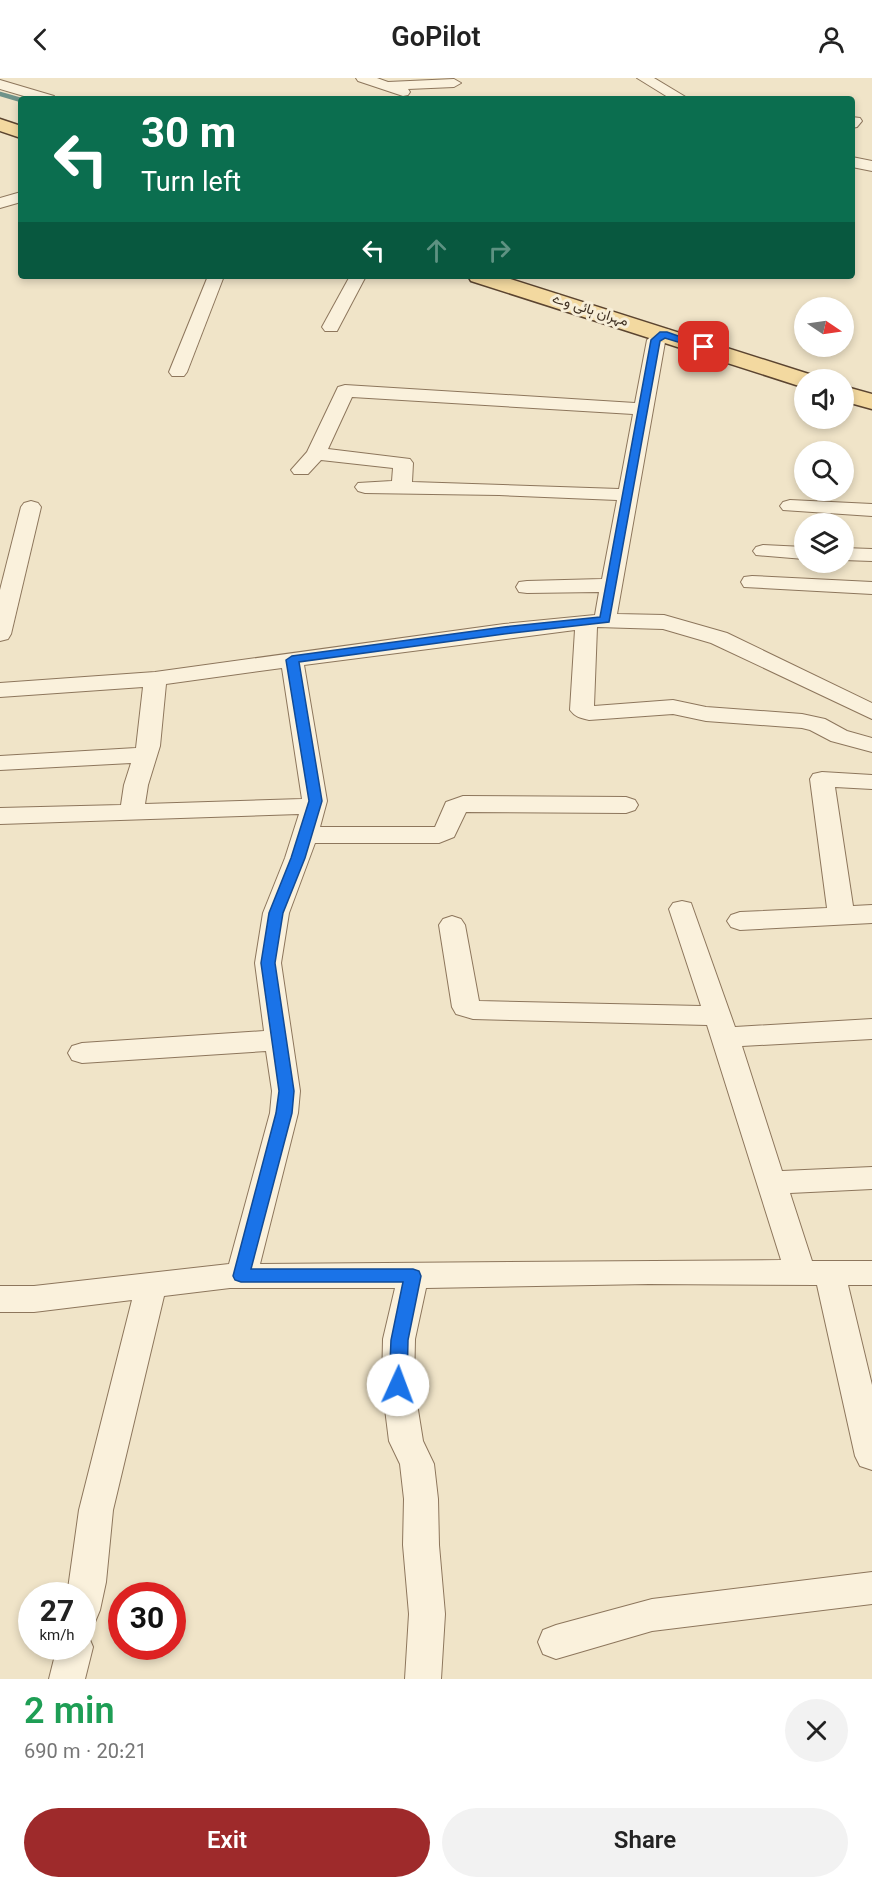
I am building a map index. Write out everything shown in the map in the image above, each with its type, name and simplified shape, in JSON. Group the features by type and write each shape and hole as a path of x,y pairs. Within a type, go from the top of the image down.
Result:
{"main road":[{"path":"0,126 18,131"},
{"name":"مہران ہائی وے","path":"500,279 794,377"},
{"path":"854,396 872,402"}],"street":[{"path":"363,78 413,96"},
{"path":"644,78 677,96"},
{"path":"388,86 454,83"},
{"path":"0,84 40,96"},
{"path":"855,163 872,166"},
{"path":"0,194 18,196"},
{"path":"0,203 18,197"},
{"path":"178,372 215,279"},
{"path":"331,327 356,279"},
{"path":"664,334 656,340 612,585 595,621 582,710 589,713 673,707 706,714 802,721 817,724 839,736 872,746"},
{"path":"301,470 316,454 345,391 643,409"},
{"path":"316,454 403,463 402,488"},
{"path":"365,487 628,495"},
{"path":"790,506 872,510"},
{"path":"0,634 31,507"},
{"path":"763,551 794,553"},
{"path":"854,554 872,555"},
{"path":"752,582 872,588"},
{"path":"527,587 612,585"},
{"path":"0,690 155,679 504,630 595,621 664,622 720,638 872,712"},
{"path":"241,1276 284,1113 286,1091 268,963 270,950 276,913 315,801 292,660"},
{"path":"133,810 134,785 146,755 155,679"},
{"path":"0,763 146,755"},
{"path":"841,916 822,779 872,782"},
{"path":"305,835 439,835 445,832 455,807 464,804 626,805"},
{"path":"0,816 314,806"},
{"path":"682,909 771,1183 815,1273 872,1456"},
{"path":"740,921 872,914"},
{"path":"452,925 466,1007 473,1011 721,1026 872,1029"},
{"path":"82,1053 279,1040"},
{"path":"771,1183 872,1178"},
{"path":"0,1299 34,1299 241,1276 649,1272 872,1274"},
{"path":"413,1276 399,1340 398,1385 406,1441 417,1464 422,1499 421,1545 428,1614 423,1679"},
{"path":"88,1582 96,1510 151,1285"},
{"path":"556,1642 652,1615 872,1587"},
{"path":"67,1679 72,1660"}],"waterway":[{"path":"0,94 18,99"}],"route":[{"path":"398,1385 399,1340 413,1276 241,1276 284,1113 286,1091 268,963 270,950 276,913 298,858 315,801 292,660 504,630 605,620 656,340 664,334 704,347"}]}
